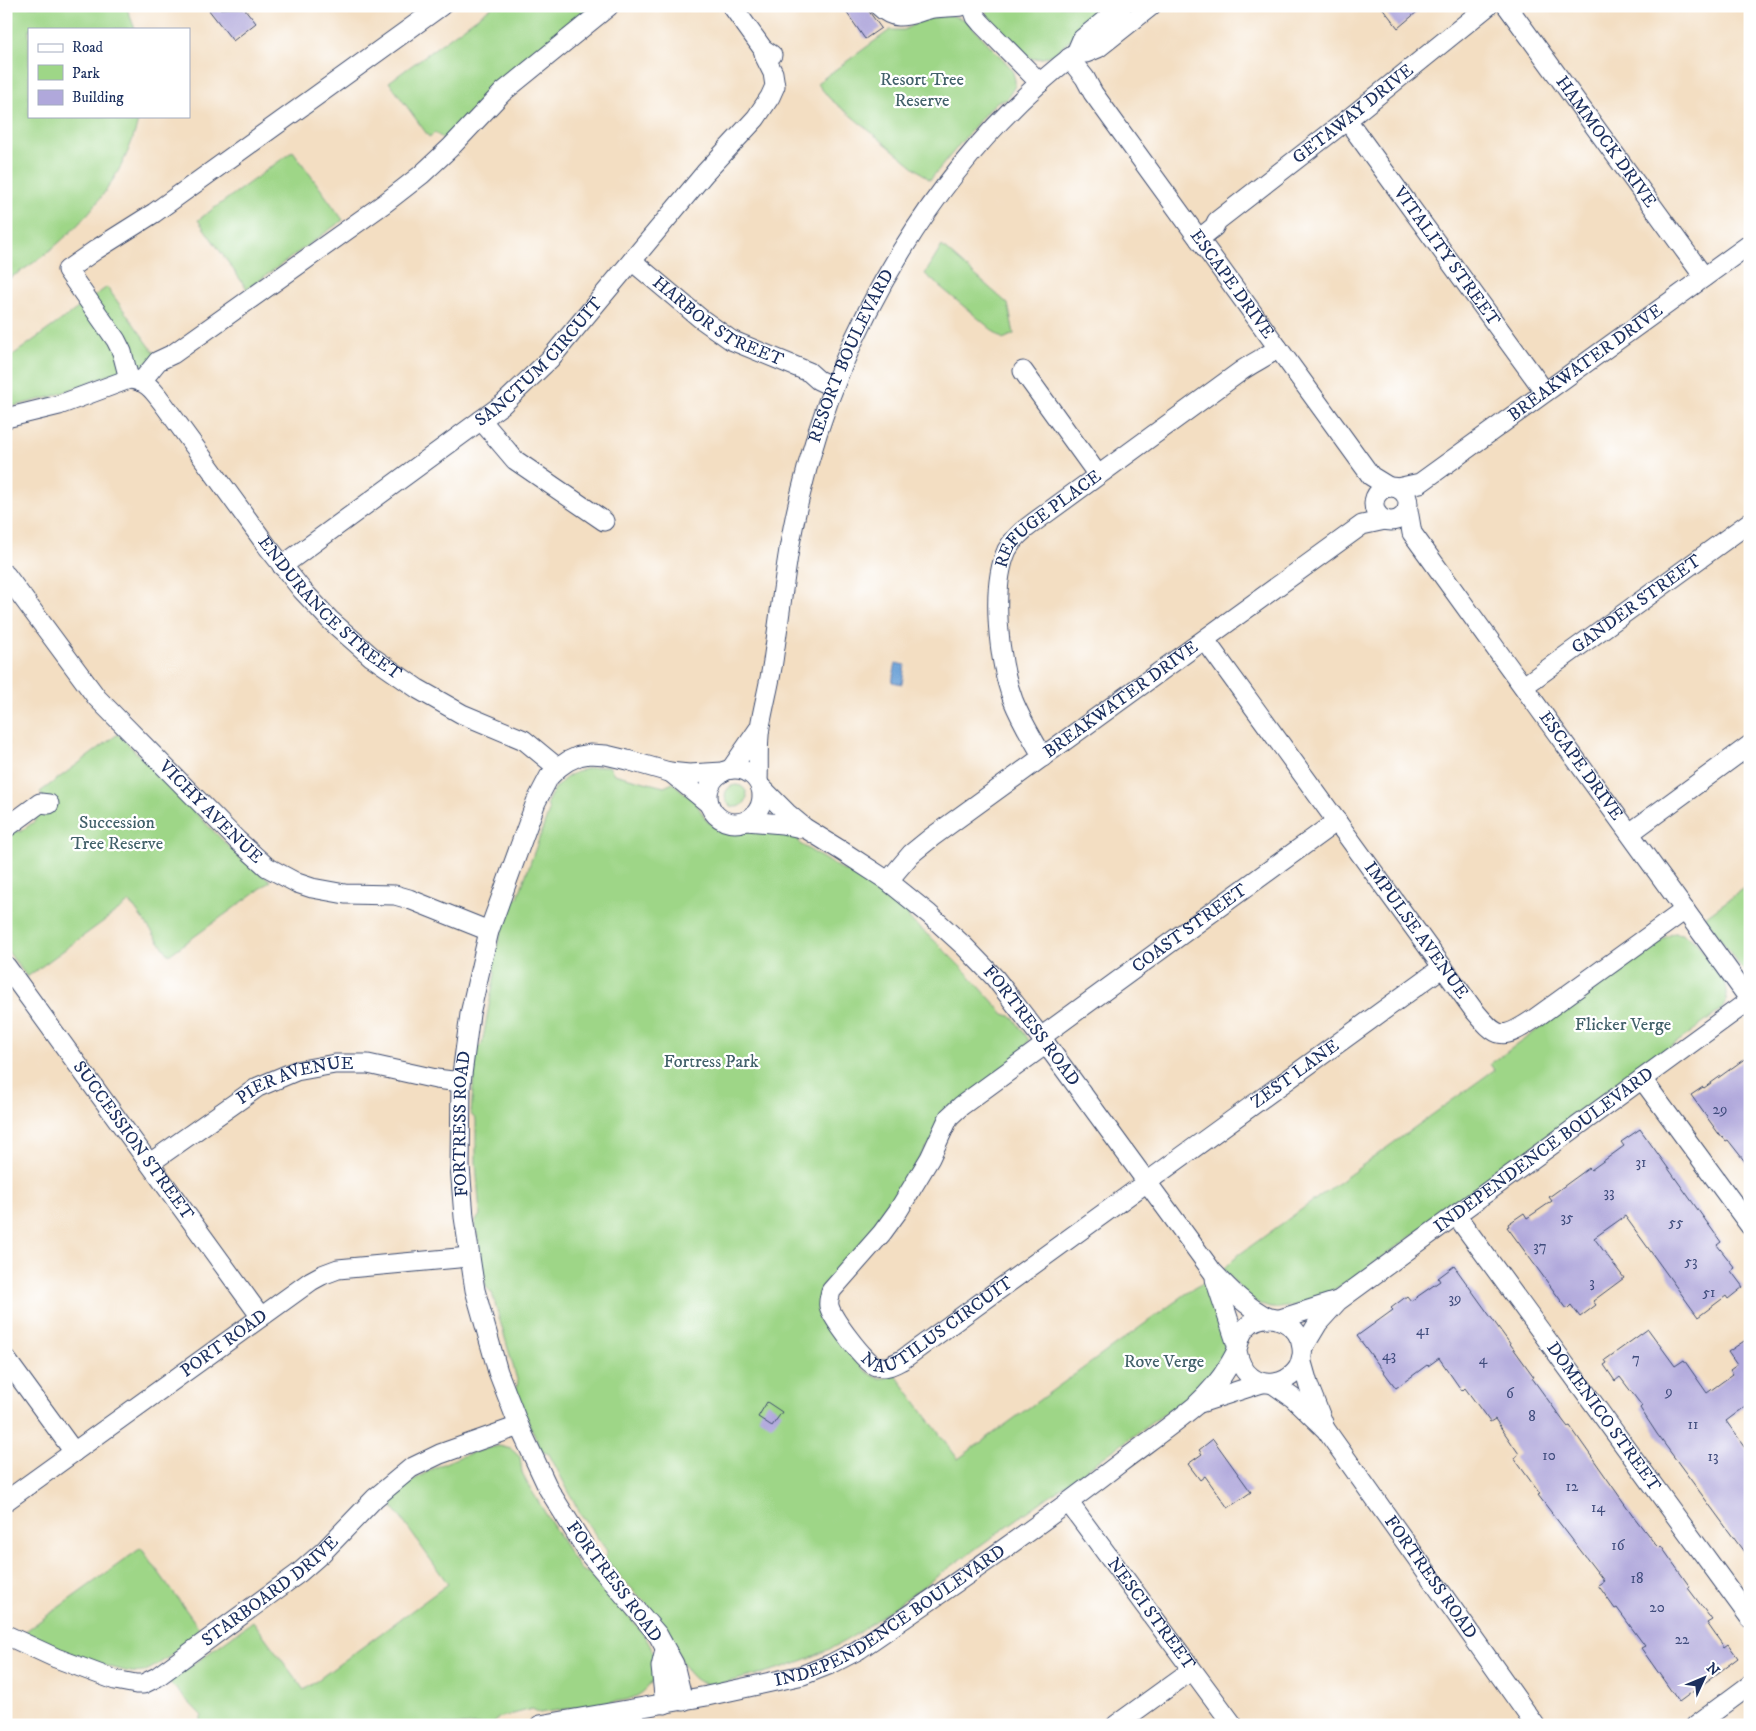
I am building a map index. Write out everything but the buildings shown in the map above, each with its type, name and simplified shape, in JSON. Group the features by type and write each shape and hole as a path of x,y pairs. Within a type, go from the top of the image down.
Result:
{"street":[{"path":"141,383 116,340 67,270 154,213 441,6"},
{"path":"6,418 141,383 166,370 173,354 421,175 450,148 503,92 609,6"},
{"name":"SANCTUM CIRCUIT","path":"282,566 503,404 537,373 565,342 710,166 756,118 772,110 783,90 783,74 770,54 762,49 732,6"},
{"path":"879,6 892,16 899,17 933,8 962,6"},
{"path":"972,6 981,23 1040,83"},
{"name":"RESORT BOULEVARD","path":"760,784 760,727 772,672 793,525 809,461 835,383 856,337 884,283 923,219 977,148 1003,119 1069,58 1092,52 1116,18 1151,6"},
{"name":"GETAWAY DRIVE","path":"1197,236 1214,228 1217,221 1488,6"},
{"name":"HAMMOCK DRIVE","path":"1507,6 1704,277"},
{"name":"ESCAPE DRIVE","path":"1069,58 1082,87 1093,93 1384,494"},
{"name":"VITALITY STREET","path":"1346,120 1545,392"},
{"name":"BREAKWATER DRIVE","path":"888,881 919,847 1362,525 1384,494 1420,483 1750,244"},
{"name":"HARBOR STREET","path":"632,261 700,318 731,340 809,372 818,380 835,383"},
{"name":"REFUGE PLACE","path":"1043,757 1022,720 1006,677 1002,655 999,620 1000,571 1008,548 1024,530 1259,359 1265,358 1277,346"},
{"path":"1023,371 1098,475"},
{"name":"ENDURANCE STREET","path":"141,383 282,566 330,620 387,668 418,689 462,714 524,740 558,768"},
{"path":"481,420 515,460 604,521"},
{"name":"BREAKWATER DRIVE","path":"1408,507 1420,483"},
{"path":"1384,494 1405,494 1408,507 1400,519 1388,521 1377,513 1384,494"},
{"name":"ESCAPE DRIVE","path":"1408,507 1412,533"},
{"name":"BREAKWATER DRIVE","path":"1362,525 1388,521"},
{"name":"ESCAPE DRIVE","path":"1388,521 1412,533 1750,1000"},
{"name":"GANDER STREET","path":"1524,686 1750,522"},
{"name":"VICHY AVENUE","path":"6,575 97,698 267,867 297,883 331,892 395,895 409,899 489,931"},
{"name":"IMPULSE AVENUE","path":"1205,640 1443,967 1486,1025 1496,1033 1509,1034 1534,1019 1685,910"},
{"name":"RESORT BOULEVARD","path":"727,770 760,727"},
{"path":"1630,833 1750,745"},
{"name":"FORTRESS ROAD","path":"674,1702 661,1667 665,1650 658,1635 607,1578 579,1539 549,1490 519,1426 498,1372 485,1330 469,1257 460,1166 461,1082 470,1014 489,931 536,802 542,788 558,768 579,756 590,754 606,755 669,772 690,774 727,770"},
{"path":"727,770 746,771 760,784 762,804 758,812 746,822 731,823 723,821 717,817 709,804 708,789 712,782 727,770"},
{"name":"FORTRESS ROAD","path":"669,772 709,804"},
{"name":"FORTRESS ROAD","path":"760,784 787,813 805,828 888,881 929,914 995,978 1044,1040 1212,1271 1235,1296 1253,1310 1275,1319"},
{"path":"6,828 40,804 49,804"},
{"name":"COAST STREET","path":"1044,1040 1337,821"},
{"name":"FORTRESS ROAD","path":"746,822 782,824 805,828"},
{"name":"SUCCESSION STREET","path":"6,966 261,1317"},
{"name":"ZEST LANE","path":"1148,1182 1443,967"},
{"name":"INDEPENDENCE BOULEVARD","path":"1302,1354 1318,1323 1338,1301 1750,1000"},
{"name":"NAUTILUS CIRCUIT","path":"1044,1040 961,1106 950,1117 930,1158 898,1211 882,1233 831,1291 828,1303 830,1309 863,1356 875,1366 881,1367 902,1360 1148,1182"},
{"name":"PIER AVENUE","path":"150,1163 250,1092 296,1071 335,1064 368,1064 432,1078 461,1082"},
{"path":"1642,1078 1750,1226"},
{"name":"DOMENICO STREET","path":"1456,1215 1750,1618"},
{"name":"PORT ROAD","path":"6,1501 311,1281 330,1271 469,1257"},
{"name":"FORTRESS ROAD","path":"1212,1271 1222,1296 1237,1348"},
{"name":"INDEPENDENCE BOULEVARD","path":"1275,1319 1338,1301"},
{"path":"1275,1319 1288,1324 1295,1331 1300,1339 1302,1354 1298,1368 1292,1376 1283,1381 1268,1383 1252,1379 1244,1371 1238,1362 1237,1348 1240,1336 1252,1323 1275,1319"},
{"name":"INDEPENDENCE BOULEVARD","path":"540,1725 674,1702 803,1674 831,1664 858,1650 1069,1503 1195,1406 1214,1387 1228,1368 1237,1348"},
{"name":"FORTRESS ROAD","path":"1302,1354 1309,1387 1326,1430"},
{"path":"6,1359 74,1452"},
{"name":"FORTRESS ROAD","path":"1268,1383 1293,1398 1326,1430 1535,1725"},
{"name":"INDEPENDENCE BOULEVARD","path":"1195,1406 1237,1390 1268,1383"},
{"name":"STARBOARD DRIVE","path":"6,1635 56,1658 115,1680 143,1684 157,1677 299,1573 323,1552 376,1498 411,1468 440,1454 519,1426"},
{"name":"NESCI STREET","path":"1069,1503 1233,1725"},
{"path":"1116,1725 1192,1670"},
{"path":"1696,1725 1750,1686"}],"green space":[{"path":"6,6 126,6 135,28 28,28 28,118 138,118 132,141 121,166 90,212 50,250 28,267 6,280"},
{"path":"493,6 593,6 503,78 444,139 435,133 429,137 389,82"},
{"path":"983,6 1102,6 1086,19 1085,27 1055,53 1043,58 1034,59 1026,56 990,20"},
{"name":"Resort Tree Reserve","path":"950,15 966,20 1012,69 1015,86 1006,100 998,101 989,109 930,180 829,98 817,83 890,30 904,30 923,19"},
{"path":"293,151 343,220 247,289 198,220"},
{"path":"942,246 1008,304 1014,334 1003,339 925,274"},
{"path":"107,287 156,355 144,365 124,369 51,397 6,408 6,360"},
{"name":"Succession Tree Reserve","path":"118,734 238,856 271,881 169,955 130,902 27,977 6,949 6,836 13,830 20,832 35,821 43,796 40,792"},
{"name":"Fortress Park","path":"609,766 614,774 664,787 673,783 696,803 707,821 719,829 733,833 761,828 797,836 800,844 844,871 854,870 908,910 909,919 935,941 967,973 1004,1014 1013,1017 1029,1040 1022,1052 925,1149 887,1213 849,1259 823,1285 819,1292 818,1302 821,1312 863,1369 877,1378 885,1378 895,1374 958,1459 1194,1288 1205,1282 1225,1329 1226,1349 1224,1357 1203,1386 858,1633 824,1652 806,1659 771,1671 715,1685 701,1682 689,1673 664,1624 605,1558 607,1551 580,1513 549,1454 541,1451 515,1390 518,1383 492,1293 486,1287 475,1222 480,1215 476,1162 476,1120 471,1114 476,1049 482,1044 495,973 492,964 510,901 518,897 549,811 547,803 552,793 564,779 572,774 589,768"},
{"path":"736,785 744,788 747,796 744,804 736,807 728,804 725,796 728,788"},
{"path":"1750,884 1750,974 1741,968 1705,917"},
{"name":"Flicker Verge","path":"1674,933 1682,934 1696,942 1724,981 1727,997 1720,1011 1374,1263 1329,1292 1313,1300 1296,1305 1270,1308 1255,1301 1223,1269 1233,1259 1494,1070 1490,1064"},
{"path":"499,1446 511,1449 520,1457 522,1472 527,1483 580,1569 593,1577 643,1634 655,1658 655,1671 651,1683 646,1689 637,1696 626,1700 540,1713 532,1709 498,1718 493,1725 198,1725 202,1716 169,1682 253,1621 304,1690 448,1584 388,1500 413,1481 440,1465 484,1449"},
{"path":"141,1548 202,1632 172,1654 149,1670 132,1672 83,1658 23,1633"}],"water":[{"path":"896,663 905,665 902,684 892,682"}],"park label":[{"name":"Rove Verge","path":"1164,1362"}]}
